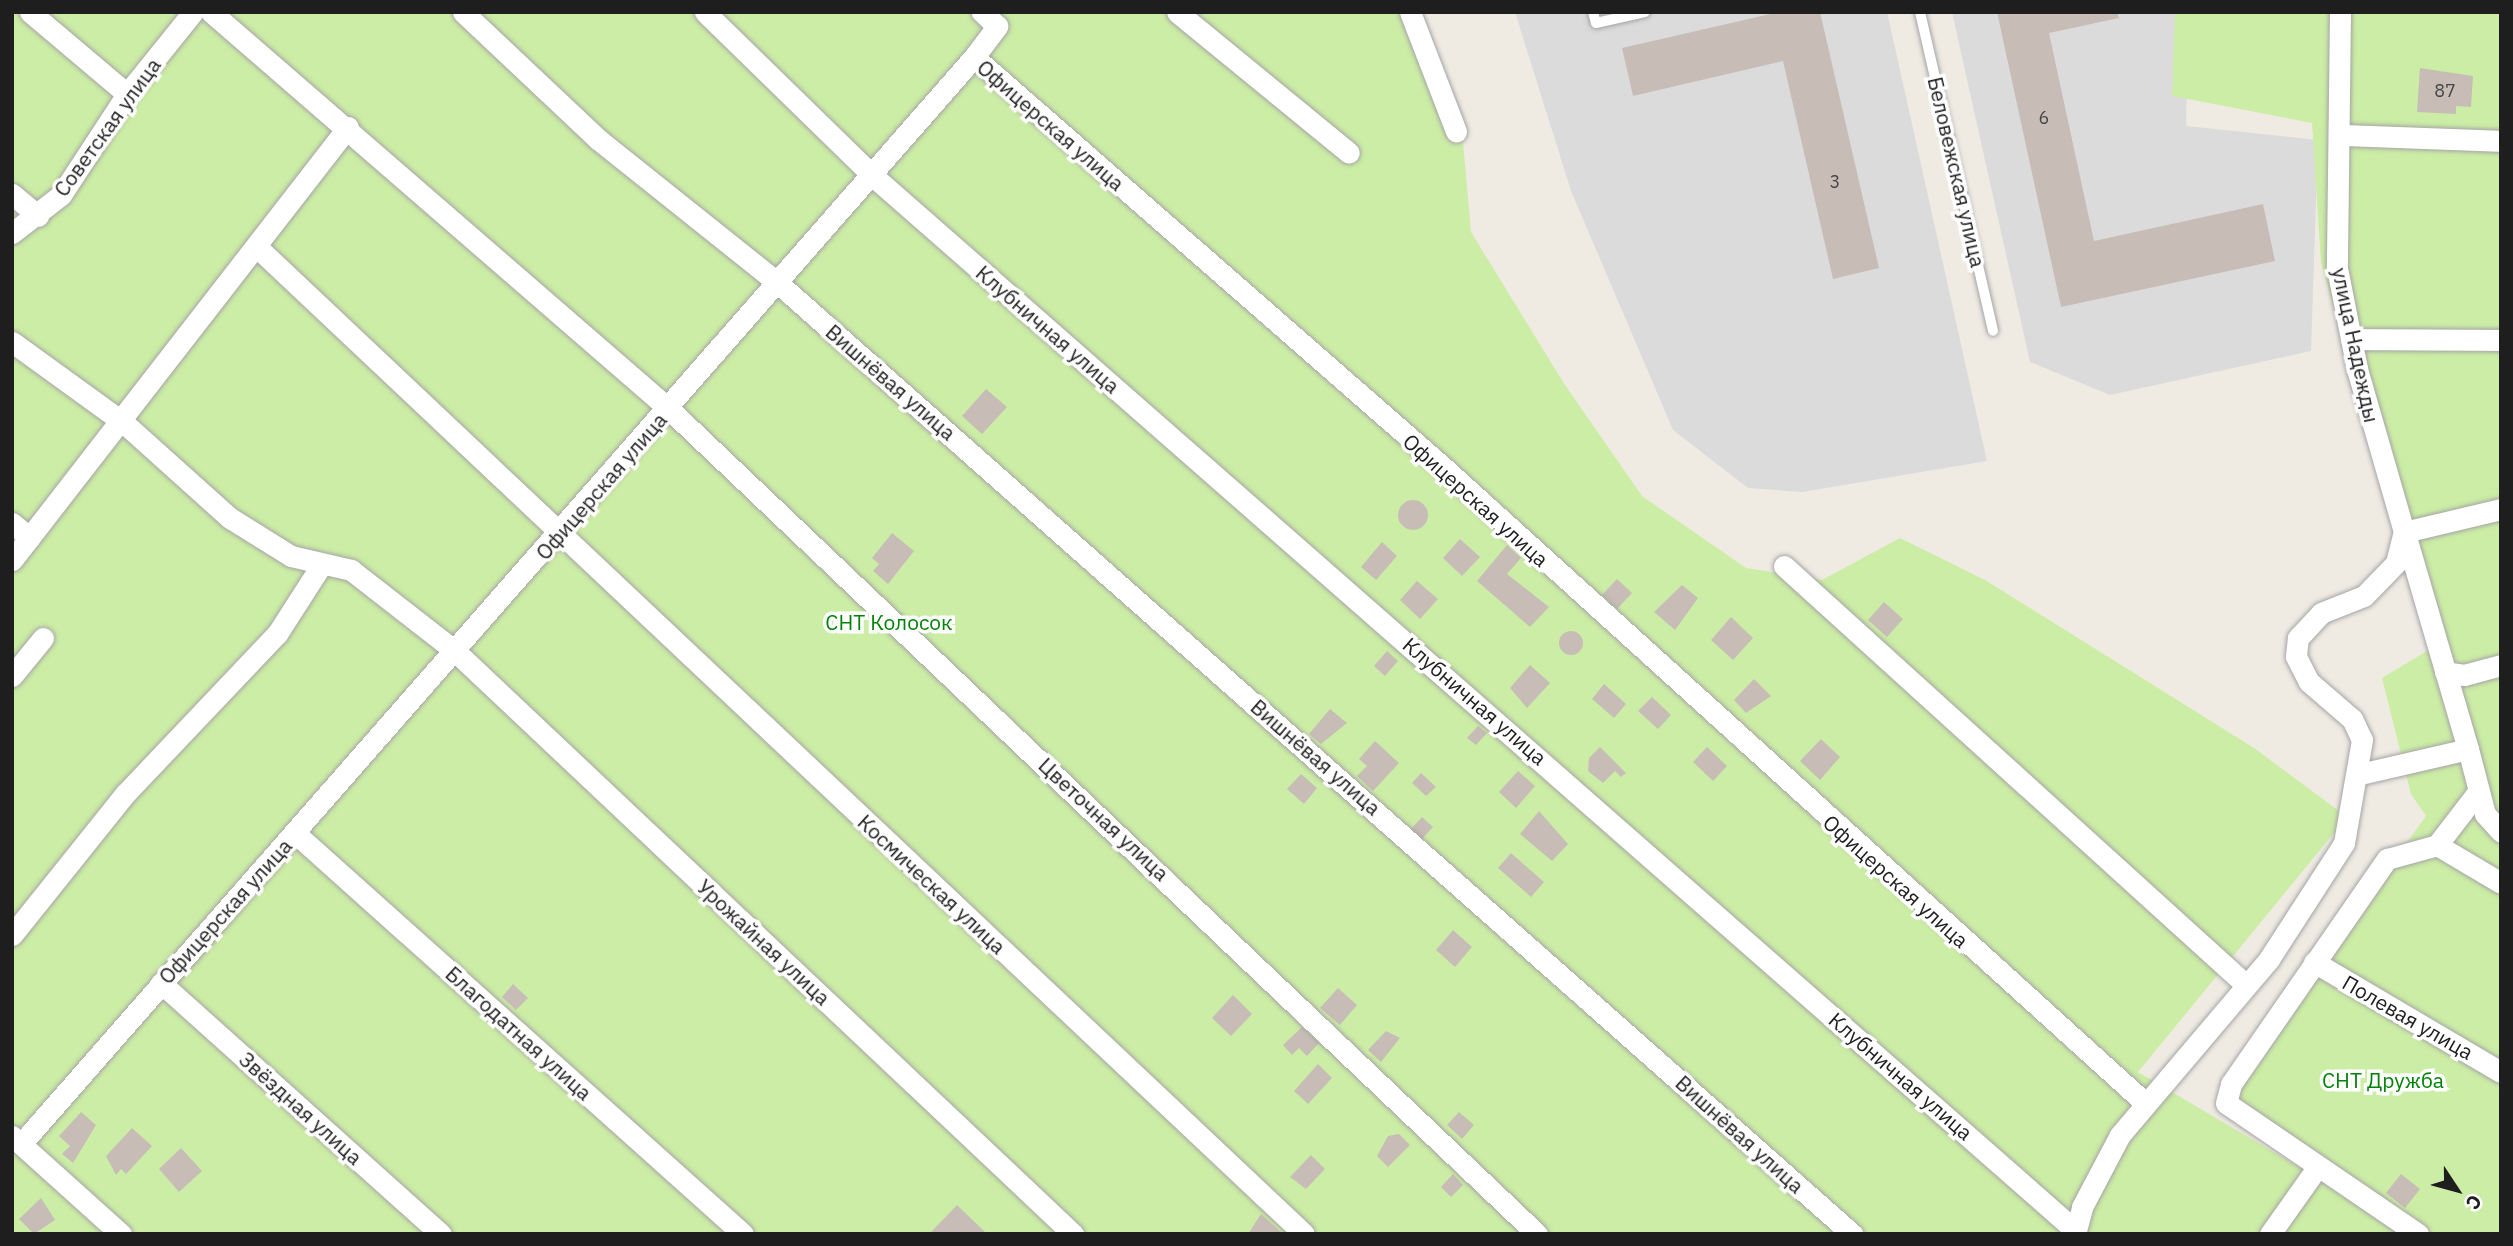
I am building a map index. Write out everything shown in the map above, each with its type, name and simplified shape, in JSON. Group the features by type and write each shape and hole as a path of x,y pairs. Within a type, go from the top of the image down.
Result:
{"street":[{"path":"30,12 127,94"},
{"name":"Советская улица","path":"12,233 38,216 61,195 127,94 192,12"},
{"name":"Цветочная улица","path":"211,12 348,127 668,408 1537,1234"},
{"name":"Вишнёвая улица","path":"463,12 599,140 778,283 1852,1234"},
{"name":"Клубничная улица","path":"705,12 873,176 2076,1232"},
{"path":"1177,12 1349,153"},
{"path":"1410,12 1456,131"},
{"name":"улица Надежды","path":"2340,12 2341,135 2337,268 2351,339 2468,750 2477,793 2501,832"},
{"path":"974,57 996,17"},
{"name":"Офицерская улица","path":"17,1140 161,983 561,534 974,57 1443,467 2143,1101"},
{"path":"12,560 124,423 348,127"},
{"path":"2341,135 2501,141"},
{"path":"12,194 38,216"},
{"name":"Космическая улица","path":"258,248 1304,1234"},
{"path":"2351,339 2501,340"},
{"name":"Урожайная улица","path":"12,342 124,423 230,518 291,556 351,570 454,651 1073,1234"},
{"path":"2076,1232 2101,1168 2143,1101 2194,1053 2310,903 2344,843 2360,774 2362,740 2352,719 2309,682 2296,656 2298,638 2322,613 2364,596 2396,563 2404,532 2501,509"},
{"path":"12,523 30,538"},
{"path":"12,935 125,794 278,634 322,564"},
{"path":"1784,566 2245,984"},
{"path":"12,676 43,638"},
{"path":"2445,672 2464,675 2501,665"},
{"path":"2360,774 2468,750"},
{"path":"2418,1234 2316,1169 2226,1102 2231,1084 2387,859 2437,845 2477,793"},
{"name":"Благодатная улица","path":"295,833 743,1234"},
{"path":"2437,845 2501,883"},
{"name":"Полевая улица","path":"2314,962 2501,1072"},
{"name":"Звёздная улица","path":"161,983 441,1234"},
{"path":"17,1140 121,1234"},
{"path":"2270,1234 2316,1169"}],"lane":[{"path":"1593,12 1596,23 1645,12"},
{"name":"Беловежская улица","path":"1920,12 1993,331"}],"shaded area":[{"path":"1515,12 1887,12 1987,461 1802,492 1748,488 1673,430 1571,191"},
{"path":"1952,12 2189,12 2186,126 2318,140 2311,351 2110,395 2030,362"}],"green space":[{"name":"СНТ Колосок","path":"12,12 1417,12 1462,130 1471,232 1563,382 1642,496 1746,568 1822,580 1900,538 1985,580 2254,748 2347,817 2138,1072 2309,1173 2225,1097 2426,816 2411,794 2382,678 2432,648 2321,263 2312,123 2172,96 2175,12 2501,12 2501,1234 12,1234"}],"building":[{"path":"1779,12 1820,12 1879,268 1833,279 1783,61 1633,96 1622,48"},
{"path":"1997,12 2117,12 2119,18 2049,33 2094,241 2263,204 2275,261 2061,307"},
{"path":"2420,68 2473,76 2471,107 2456,106 2456,114 2417,112"},
{"path":"986,389 1007,407 982,434 962,416"},
{"path":"1413,500 1424,504 1428,515 1424,526 1413,530 1402,526 1398,515 1402,504"},
{"path":"892,533 914,551 888,584 873,571 879,564 872,558"},
{"path":"1460,539 1480,557 1462,576 1443,558"},
{"path":"1382,542 1397,556 1376,580 1361,567"},
{"path":"1507,545 1521,558 1507,574 1549,607 1530,627 1477,581"},
{"path":"1617,579 1632,593 1617,609 1602,595"},
{"path":"1417,581 1438,599 1420,619 1400,600"},
{"path":"1682,585 1698,598 1675,630 1654,612"},
{"path":"1884,602 1903,619 1887,637 1868,620"},
{"path":"1731,617 1753,638 1733,660 1711,640"},
{"path":"1571,631 1579,635 1583,643 1579,651 1571,655 1563,651 1559,643 1563,635"},
{"path":"1387,651 1398,661 1385,676 1374,666"},
{"path":"1530,665 1550,683 1527,708 1510,688"},
{"path":"1754,679 1771,696 1746,713 1734,700"},
{"path":"1604,684 1626,704 1614,718 1592,699"},
{"path":"1652,697 1671,715 1658,729 1638,711"},
{"path":"1330,709 1347,723 1321,744 1309,734"},
{"path":"1478,726 1487,733 1476,745 1467,738"},
{"path":"1821,739 1840,757 1820,780 1800,761"},
{"path":"1375,741 1399,763 1373,791 1357,776 1367,766 1359,759"},
{"path":"1600,747 1626,773 1621,777 1615,771 1603,783 1588,771 1589,758"},
{"path":"1707,747 1727,766 1713,781 1693,762"},
{"path":"1518,771 1535,786 1516,808 1499,792"},
{"path":"1421,773 1436,787 1426,796 1412,783"},
{"path":"1301,774 1317,788 1304,804 1287,789"},
{"path":"1539,811 1568,844 1552,861 1520,834"},
{"path":"1422,817 1433,827 1422,839 1411,829"},
{"path":"1511,853 1544,882 1531,897 1498,868"},
{"path":"1453,930 1472,947 1455,967 1436,950"},
{"path":"513,984 528,998 516,1010 502,997"},
{"path":"1338,988 1357,1005 1340,1025 1320,1008"},
{"path":"1233,995 1252,1014 1231,1036 1212,1018"},
{"path":"1302,1027 1319,1043 1307,1056 1299,1048 1292,1055 1283,1045"},
{"path":"1386,1031 1400,1038 1381,1062 1368,1050"},
{"path":"1318,1064 1332,1078 1308,1104 1294,1091"},
{"path":"81,1112 96,1125 73,1163 62,1154 70,1146 59,1136"},
{"path":"1459,1112 1474,1125 1462,1139 1447,1125"},
{"path":"132,1128 152,1146 126,1174 121,1169 116,1175 106,1156"},
{"path":"1399,1134 1410,1145 1388,1167 1377,1156 1388,1136"},
{"path":"181,1148 202,1171 179,1192 159,1169"},
{"path":"1311,1155 1325,1169 1306,1189 1290,1177"},
{"path":"1453,1174 1463,1185 1451,1197 1441,1187"},
{"path":"2401,1174 2420,1189 2405,1208 2386,1193"},
{"path":"41,1198 55,1220 34,1234 19,1219"},
{"path":"957,1205 987,1234 931,1232"},
{"path":"1261,1214 1283,1234 1248,1234"}],"park label":[{"name":"СНТ Дружба","path":"2383,1080"}]}
